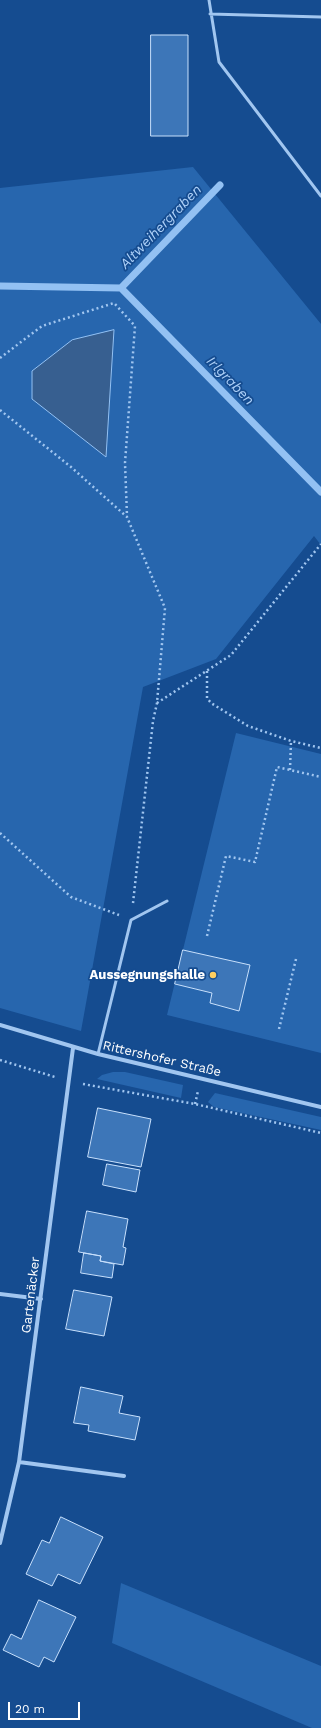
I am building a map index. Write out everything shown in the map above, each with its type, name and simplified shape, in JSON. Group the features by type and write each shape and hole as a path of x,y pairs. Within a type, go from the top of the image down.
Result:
{"street":[{"name":"Rittershofer Straße","path":"0,1025 73,1048 321,1107"},
{"name":"Gartenäcker","path":"0,1543 19,1462 73,1048"},
{"path":"0,1294 41,1299"},
{"path":"19,1462 124,1476"}],"lane":[{"path":"210,0 210,14 218,62 321,196"},
{"path":"210,14 321,17"},
{"path":"98,1054 131,920 167,901"}],"path":[{"path":"0,358 42,326 114,303 136,326 125,463 127,517 165,608 157,703 153,721 131,920 71,897 0,833"},
{"path":"0,410 71,467 127,517"},
{"path":"157,703 231,655 321,544"},
{"path":"207,670 207,698 211,703 248,726 291,741 321,748"},
{"path":"290,770 291,741"},
{"path":"207,936 226,856 255,862 277,767 321,777"},
{"path":"279,1029 296,959"},
{"path":"0,1060 68,1082 195,1104 321,1133"}],"shaded area":[{"path":"193,167 321,324 321,545 314,536 216,659 143,687 81,1031 0,1008 0,188"},
{"path":"114,330 106,457 32,399 32,371 72,340"},
{"path":"236,733 321,754 321,1053 167,1015"},
{"path":"113,1072 125,1072 183,1085 181,1098 97,1079 102,1075"},
{"path":"215,1093 321,1117 321,1130 214,1107 208,1102"},
{"path":"121,1583 321,1666 321,1728 312,1728 112,1643"}],"building":[{"path":"151,35 188,35 188,136 151,136"},
{"name":"Aussegnungshalle","path":"183,950 250,965 239,1011 210,1003 212,993 175,984"},
{"path":"98,1108 151,1119 141,1167 88,1157"},
{"path":"107,1164 140,1170 136,1192 103,1185"},
{"path":"87,1211 128,1219 123,1247 126,1248 123,1265 100,1261 101,1256 79,1252"},
{"path":"84,1253 101,1256 100,1261 114,1264 112,1278 81,1273"},
{"path":"74,1290 112,1297 104,1336 66,1329"},
{"path":"81,1387 123,1396 119,1413 140,1417 135,1440 88,1431 89,1425 74,1423"},
{"path":"61,1517 103,1537 80,1584 58,1574 52,1586 26,1574 42,1540 49,1543"},
{"path":"39,1600 76,1617 54,1662 44,1657 39,1667 3,1650 11,1634 21,1639"}],"waterway":[{"name":"Altweihergraben","path":"121,288 220,185"},
{"path":"0,286 121,288"},
{"name":"Irlgraben","path":"121,288 321,492"}],"place":[{"name":"Aussegnungshalle","path":"213,975"}]}
